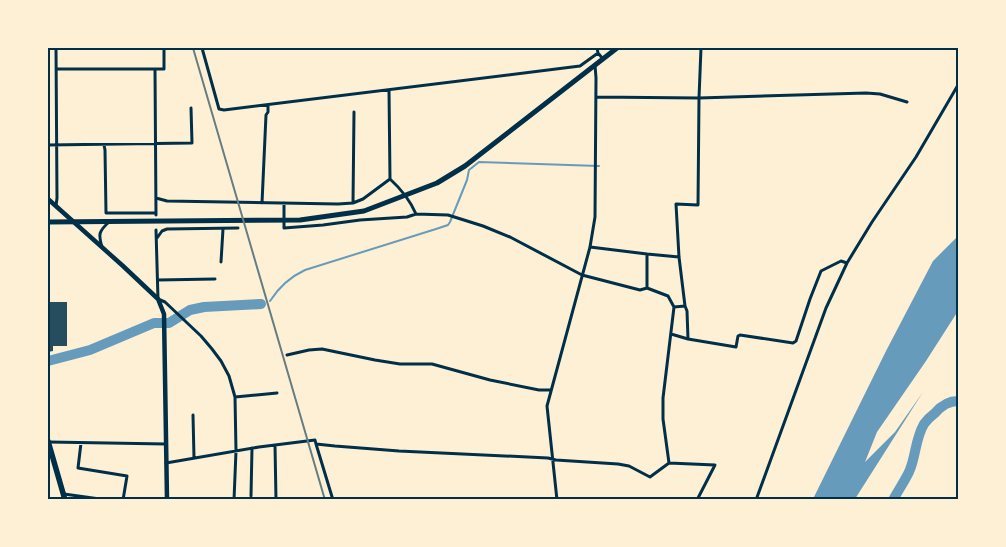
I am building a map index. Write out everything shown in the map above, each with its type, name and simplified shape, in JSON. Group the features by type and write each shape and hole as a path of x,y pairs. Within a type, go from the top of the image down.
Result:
{"main road":[{"path":"48,222 300,220 364,211 437,183 465,166 617,48"},
{"path":"48,442 64,497"}],"street":[{"path":"56,48 56,206"},
{"path":"57,69 164,69 164,48"},
{"path":"202,48 219,109 224,110 580,66 598,53"},
{"path":"596,48 603,59"},
{"path":"688,339 676,204 698,205 701,48"},
{"path":"557,500 547,406 590,247 595,217 595,65"},
{"path":"104,144 106,213 156,214 155,69"},
{"path":"756,500 826,308 847,263 916,157 958,85"},
{"path":"389,90 390,178 406,196 416,214"},
{"path":"596,96 699,98 866,93 880,94 907,102"},
{"path":"262,203 268,105"},
{"path":"48,145 192,143 191,108"},
{"path":"353,203 354,112"},
{"path":"156,198 167,201 353,203 372,193 390,178"},
{"path":"48,198 158,299 165,302 182,318 201,336 221,361 229,376 235,396 236,450 234,500"},
{"path":"284,203 284,228 407,217 416,214 450,216 510,237 582,276 640,290 647,288 668,296 674,307 663,398 663,419 669,463"},
{"path":"102,247 100,233 110,222"},
{"path":"221,262 223,228"},
{"path":"157,238 162,231 167,229 238,228"},
{"path":"156,230 158,299 164,314 167,500"},
{"path":"590,247 680,257"},
{"path":"647,254 647,288"},
{"path":"671,334 688,339 736,347 738,336 740,335 793,344 796,341 821,271 841,261 847,263"},
{"path":"158,280 215,279"},
{"path":"674,307 685,306"},
{"path":"287,355 322,349 400,364 432,364 490,380 539,390 551,390"},
{"path":"235,396 277,393"},
{"path":"193,416 194,458"},
{"path":"166,463 236,450 314,440 332,500"},
{"path":"48,442 166,444"},
{"path":"81,444 78,468 126,476 123,500"},
{"path":"316,444 618,464 629,466 650,477 669,463 715,465 696,500"},
{"path":"275,445 276,500"},
{"path":"251,496 252,448"},
{"path":"64,497 107,500"}],"water":[{"path":"958,236 958,311 877,432 865,462 895,432 923,392 855,499 813,499 933,261"}],"building":[{"path":"48,302 67,302 67,346 53,346 53,351 48,352"}],"waterway":[{"path":"270,301 285,283 305,270 448,225 467,180 469,170 479,162 599,166"},
{"path":"48,361 90,350 154,323 169,323 190,310 204,307 261,304"},
{"path":"893,500 909,472 924,424 943,406 958,401"}],"railway":[{"path":"193,48 325,500"}]}
